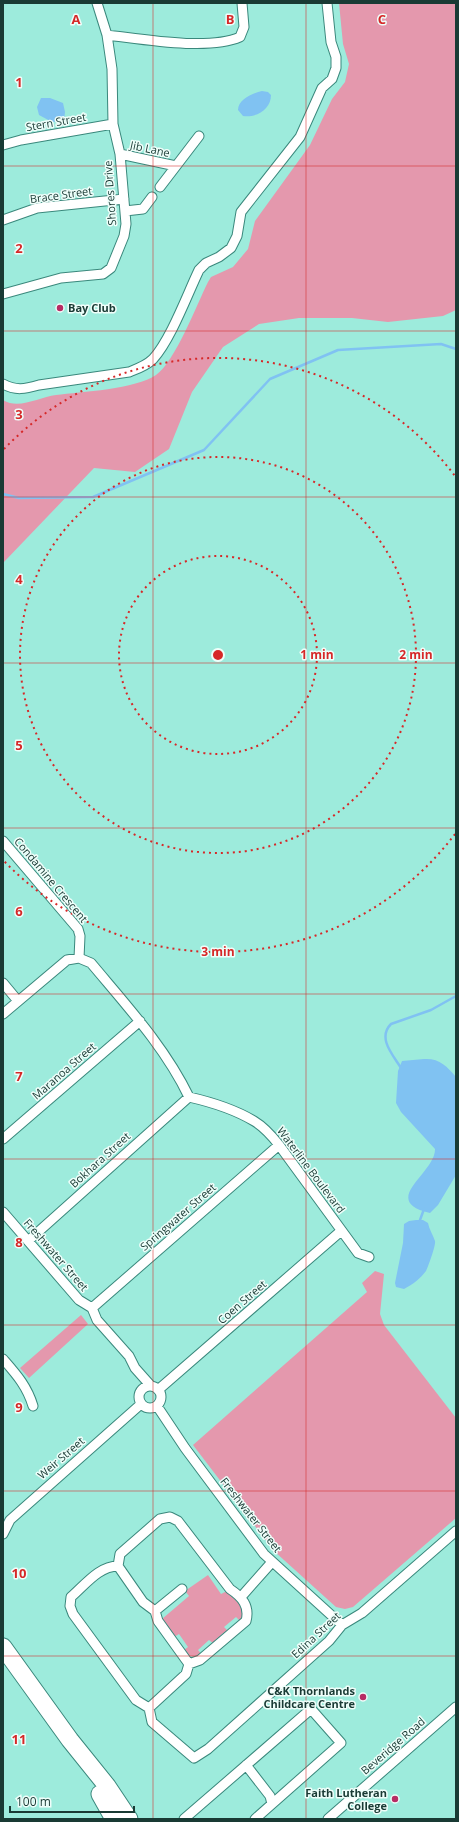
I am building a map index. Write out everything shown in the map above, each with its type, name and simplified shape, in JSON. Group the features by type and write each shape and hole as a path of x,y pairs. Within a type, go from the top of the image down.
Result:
{"highway":[{"path":"3,1647 70,1740 107,1786 129,1819"},
{"path":"70,1740 114,1819"}],"street":[{"name":"Shores Drive","path":"3,294 61,278 103,274 111,268 124,236 126,224 120,154 113,124 112,69 107,35 97,3"},
{"path":"107,35 187,43 230,41 240,37 244,27 242,3"},
{"path":"3,384 16,389 25,389 39,385 128,372 142,367 152,360 164,346 199,270 206,263 219,257 231,248 237,236 241,212 300,137 322,88 332,79 336,68 336,57 331,42 327,3"},
{"name":"Stern Street","path":"3,145 21,140 113,124"},
{"name":"Jib Lane","path":"160,187 200,136"},
{"name":"Jib Lane","path":"120,154 176,166"},
{"path":"125,211 143,208 152,197"},
{"name":"Brace Street","path":"3,220 37,208 124,198"},
{"name":"Condamine Crescent","path":"3,842 78,929 80,936 79,958"},
{"path":"3,1014 67,960 79,958 91,963 140,1021 182,1083 189,1096"},
{"path":"3,983 18,1001"},
{"name":"Maranoa Street","path":"3,1140 140,1021"},
{"name":"Waterline Boulevard","path":"189,1096 233,1111 255,1121 279,1145 358,1253 369,1257"},
{"name":"Bokhara Street","path":"28,1241 189,1096"},
{"name":"Springwater Street","path":"92,1308 279,1145"},
{"name":"Freshwater Street","path":"3,1212 79,1300 92,1308 97,1320 129,1356 135,1368 139,1394"},
{"name":"Coen Street","path":"155,1388 341,1231"},
{"path":"3,1359 21,1379 29,1392 33,1406"},
{"name":"Freshwater Street","path":"135,1368 155,1388"},
{"path":"144,1388 155,1388 160,1393 161,1400 157,1406 146,1408 141,1404 139,1394 144,1388"},
{"name":"Weir Street","path":"3,1534 10,1520 141,1404"},
{"name":"Freshwater Street","path":"157,1406 190,1455 264,1554 342,1625"},
{"path":"170,1517 178,1521 230,1589 241,1597 248,1613 246,1621 200,1660 189,1664 158,1621 155,1611 143,1602 118,1566 120,1554 160,1519 170,1517"},
{"name":"Edina Street","path":"148,1708 152,1722 194,1758 208,1749 329,1640 342,1625 362,1613 456,1532"},
{"path":"241,1597 272,1562"},
{"path":"118,1566 109,1566 101,1570 71,1597 70,1606 73,1614 136,1700 148,1708 186,1674 189,1664"},
{"path":"155,1611 182,1589"},
{"name":"Beveridge Road","path":"328,1819 456,1706"},
{"path":"184,1819 311,1709 341,1743 255,1819"},
{"path":"246,1765 270,1796 272,1804"}],"shaded area":[{"path":"339,3 456,3 456,310 443,316 388,322 352,318 299,318 259,324 223,347 192,392 169,449 135,472 94,468 3,563 3,400 16,404 49,396 122,387 147,380 156,375 163,368 178,346 211,277 233,267 248,249 255,221 310,145 332,99 345,82 349,64 343,44"},
{"path":"375,1271 384,1274 380,1314 384,1325 456,1418 456,1518 353,1607 345,1609 336,1607 274,1551 193,1445 367,1292 362,1283"},
{"path":"81,1315 88,1324 29,1378 20,1368"},
{"path":"208,1575 221,1594 227,1591 238,1600 243,1614 240,1621 236,1617 224,1627 228,1631 222,1634 214,1644 209,1640 198,1650 202,1655 194,1657 187,1655 184,1650 188,1647 179,1634 174,1637 162,1619 189,1596 185,1591"}],"water":[{"path":"262,91 268,92 271,95 269,104 266,108 262,112 253,116 243,116 238,110 240,103 250,95"},
{"path":"41,98 50,98 63,103 65,112 64,121 52,122 39,115 37,107"},
{"path":"424,1059 438,1061 449,1069 456,1077 456,1175 438,1205 430,1213 415,1208 409,1201 409,1194 433,1158 435,1149 401,1112 396,1103 398,1071 402,1061"},
{"path":"423,1220 428,1223 435,1243 426,1271 416,1281 404,1289 396,1287 395,1283 403,1243 404,1224 409,1221"}],"waterway":[{"path":"3,494 19,498 93,497 204,450 270,379 338,350 441,344 456,349"},
{"path":"401,1068 386,1041 387,1029 391,1024 431,1010 456,996"},
{"path":"420,1220 424,1209"}],"place":[{"name":"Bay Club","path":"60,308"},
{"name":"C&K Thornlands Childcare Centre","path":"363,1697"},
{"name":"Faith Lutheran College","path":"395,1799"}]}
